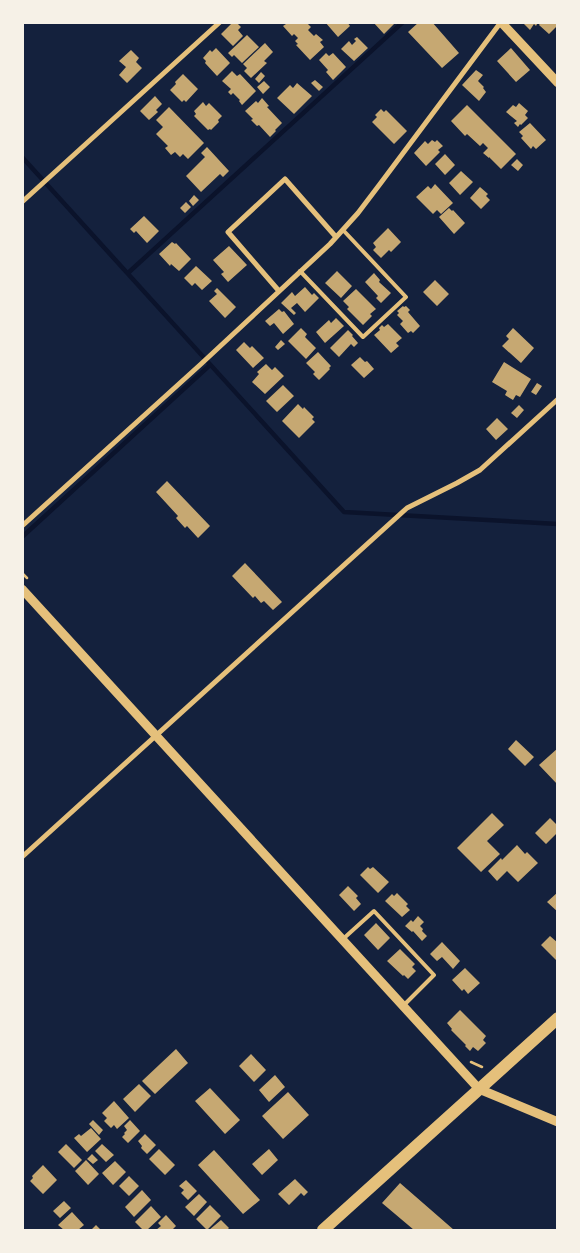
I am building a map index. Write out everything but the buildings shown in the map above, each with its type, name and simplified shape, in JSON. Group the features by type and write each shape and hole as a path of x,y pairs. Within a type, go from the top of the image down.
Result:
{"main road":[{"path":"323,1230 558,1018"}],"street":[{"path":"22,202 220,22"},
{"path":"22,526 201,364 343,230 385,178 501,22 558,83"},
{"path":"279,291 228,232 285,180 336,237"},
{"path":"22,857 407,508 480,470 558,399"},
{"path":"22,589 480,1089 558,1122"}],"lane":[{"path":"300,271 363,337 406,297 343,230"},
{"path":"343,939 374,911 434,975 403,1006"}],"waterway":[{"path":"128,273 403,22"},
{"path":"22,157 344,512 558,524"},
{"path":"22,537 210,365"}]}
